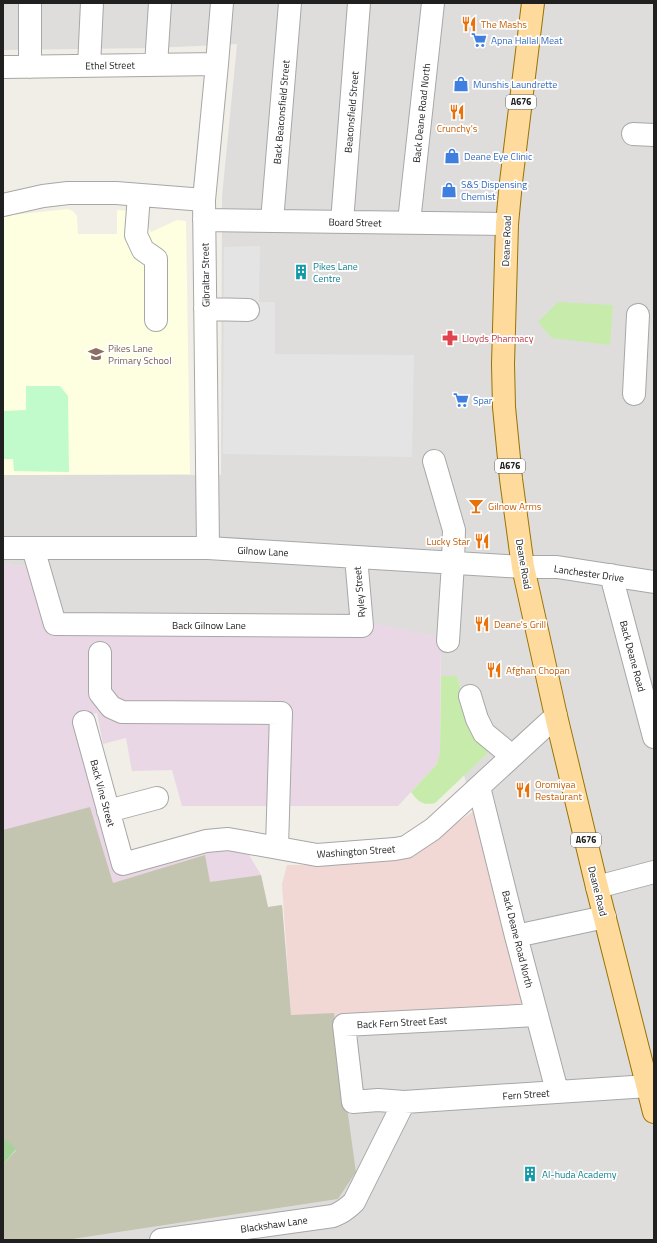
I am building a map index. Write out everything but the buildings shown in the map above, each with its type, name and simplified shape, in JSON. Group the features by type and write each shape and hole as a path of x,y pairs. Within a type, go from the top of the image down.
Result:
{"main road":[{"name":"Deane Road","path":"534,3 507,224 504,407 511,479 523,567 556,716 597,887 654,1112"}],"street":[{"path":"30,3 30,66"},
{"path":"89,66 92,3"},
{"path":"156,65 160,3"},
{"name":"Gibraltar Street","path":"208,548 215,383 205,309 204,210 222,3"},
{"name":"Back Beaconsfield Street","path":"272,221 290,3"},
{"name":"Beaconsfield Street","path":"342,222 359,3"},
{"name":"Back Deane Road North","path":"409,222 433,3"},
{"name":"Ethel Street","path":"3,67 217,64"},
{"name":"Board Street","path":"3,204 43,196 68,193 116,193 272,221 507,224"},
{"path":"139,196 136,235 143,250 156,259 156,320"},
{"path":"205,309 248,310"},
{"path":"634,394 643,328"},
{"path":"434,461 439,509 454,530 448,640"},
{"name":"Gilnow Lane","path":"3,548 208,548 523,567"},
{"name":"Back Gilnow Lane","path":"33,548 55,624 362,626"},
{"name":"Ryley Street","path":"356,557 362,626"},
{"name":"Lanchester Drive","path":"523,567 557,567 654,582"},
{"name":"Back Deane Road","path":"611,575 654,736"},
{"path":"100,653 100,693 111,707 122,712 281,713 277,847"},
{"path":"470,696 477,719 484,733 512,756"},
{"name":"Washington Street","path":"123,864 206,841 228,839 317,855 395,850 406,847 433,829 556,716"},
{"name":"Back Vine Street","path":"84,722 123,864"},
{"name":"Back Deane Road North","path":"479,787 557,1091"},
{"path":"108,811 157,798"},
{"path":"597,887 654,872"},
{"path":"516,936 605,917"},
{"name":"Back Fern Street East","path":"353,1102 344,1025 537,1015"},
{"name":"Fern Street","path":"353,1102 378,1100 404,1102 648,1086"},
{"name":"Blackshaw Lane","path":"161,1240 333,1216 338,1214 354,1202 404,1102"}],"shaded area":[{"path":"3,3 654,3 654,1240 66,1240 338,1199 356,1172 334,1018 528,1006 464,775 492,749 475,735 457,676 441,676 441,638 373,624 372,636 290,633 63,633 45,568 3,564 3,475 221,475 222,197 237,44 155,48 3,50"},
{"name":"Pikes Lane Primary School","path":"68,209 73,211 77,216 78,234 117,234 117,210 138,213 151,232 177,220 186,221 190,474 3,475 3,216"},
{"path":"260,246 259,302 275,302 275,354 414,355 412,457 223,454 224,247"},
{"path":"3,564 45,568 63,633 290,633 372,636 373,623 441,638 440,751 437,764 398,806 182,806 172,770 132,771 126,738 103,744 97,713 78,717 121,876 207,850 230,850 249,855 261,875 268,907 282,905 291,1015 334,1013 356,1172 338,1199 66,1240 3,1240 3,1165 16,1150 3,1137"},
{"path":"90,807 113,883 205,855 210,882 261,875 268,907 282,905 291,1015 334,1013 356,1172 338,1199 66,1240 3,1240 3,1165 16,1150 3,1137 3,830"},
{"path":"474,811 528,1006 334,1018 334,1013 291,1016 282,884 287,865 317,865 407,857"}],"green space":[{"path":"558,302 613,305 610,345 552,338 538,322"},
{"path":"26,386 60,386 68,396 69,472 14,471 13,459 3,459 3,411 26,410"},
{"path":"441,676 457,676 462,693 492,749 435,803 427,804 418,800 411,792 437,764 440,751"},
{"path":"3,1137 16,1149 3,1165"}],"place":[{"name":"The Mashs","path":"469,24"},
{"name":"Apna Hallal Meat","path":"479,40"},
{"name":"Munshis Laundrette","path":"461,84"},
{"name":"Crunchy's","path":"457,112"},
{"name":"Deane Eye Clinic","path":"452,156"},
{"name":"S&S Dispensing Chemist","path":"449,190"},
{"name":"Pikes Lane Centre","path":"301,272"},
{"name":"Lloyds Pharmacy","path":"450,338"},
{"name":"Pikes Lane Primary School","path":"96,354"},
{"name":"Spar","path":"461,400"},
{"name":"Gilnow Arms","path":"476,506"},
{"name":"Lucky Star","path":"482,541"},
{"name":"Deane's Grill","path":"482,624"},
{"name":"Afghan Chopan","path":"494,670"},
{"name":"Oromiyaa Restaurant","path":"523,790"},
{"name":"Al-huda Academy","path":"530,1174"}]}
